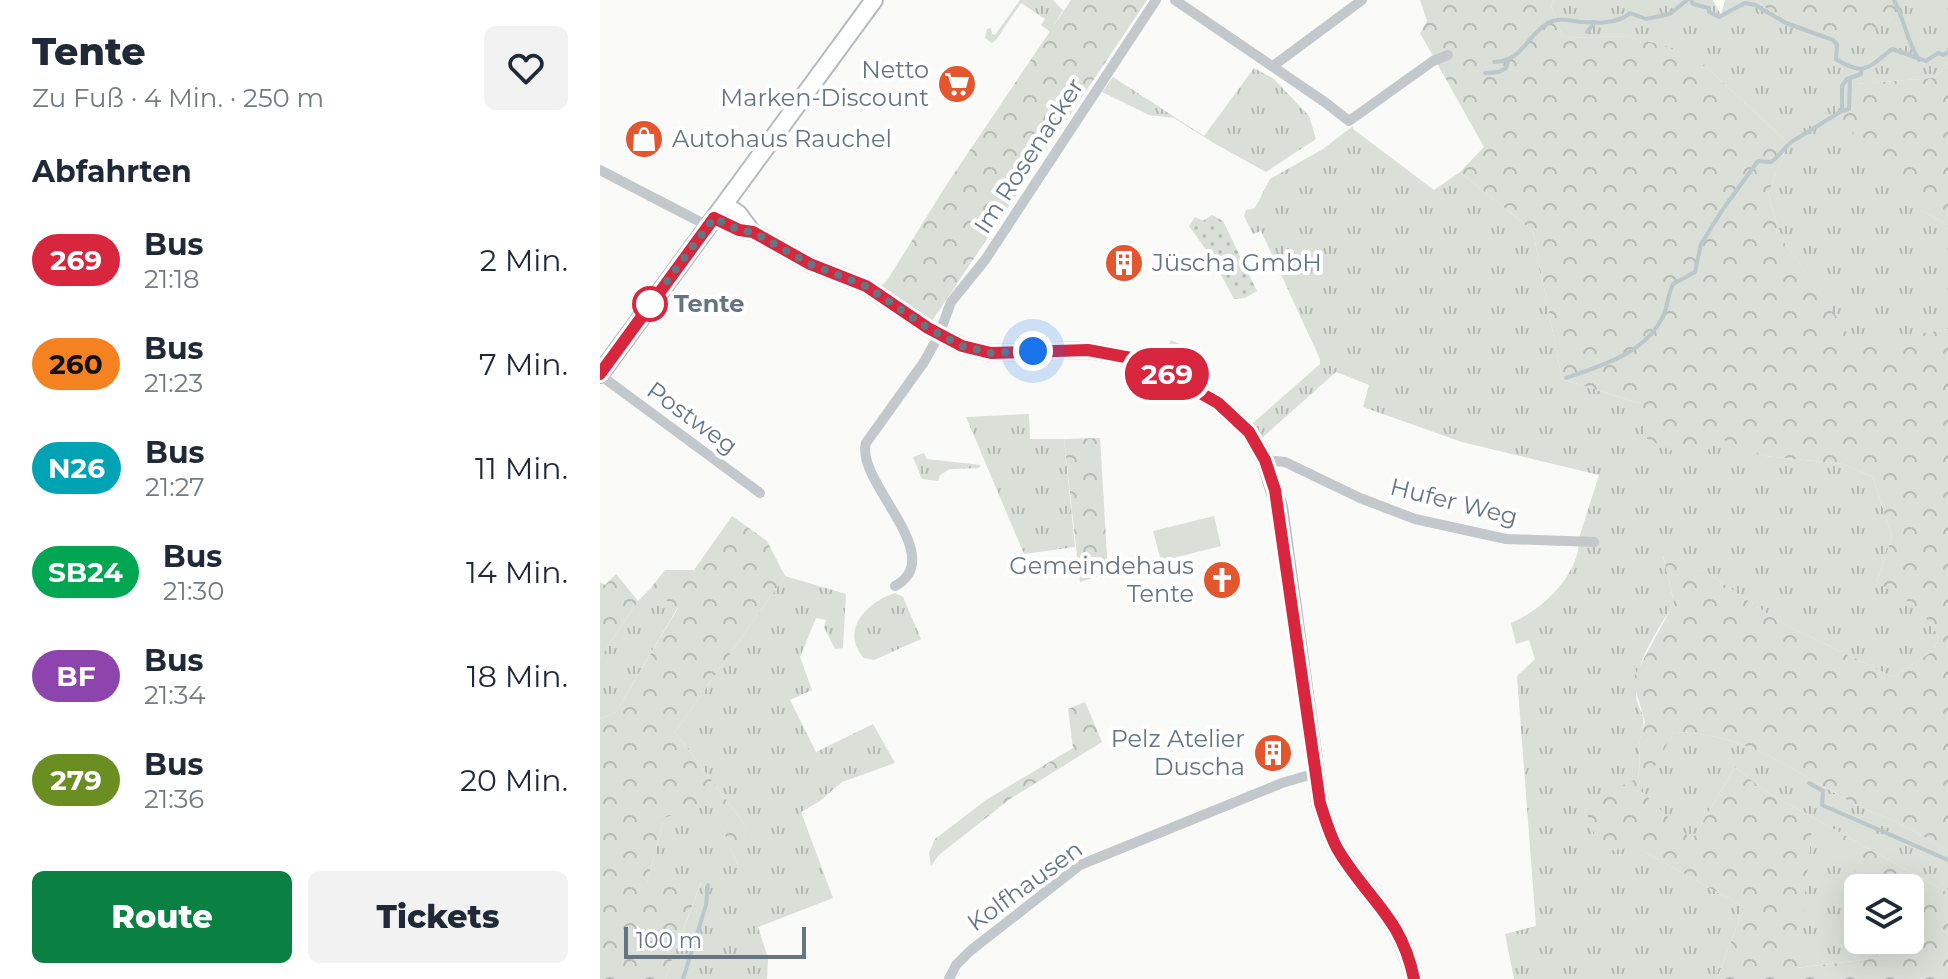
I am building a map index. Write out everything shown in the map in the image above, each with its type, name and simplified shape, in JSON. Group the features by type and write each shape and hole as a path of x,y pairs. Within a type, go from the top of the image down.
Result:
{"main road":[{"path":"600,375 874,0"}],"street":[{"name":"Im Rosenacker","path":"895,586 910,571 912,554 895,512 871,476 864,451 870,436 924,362 933,331 951,302 985,260 1156,0"},
{"path":"1175,0 1349,121 1433,61 1448,55"},
{"path":"1273,66 1362,0"},
{"path":"600,170 711,222 753,232 810,264 876,293 933,331 962,346 991,353 1072,349 1108,352 1131,358 1191,386 1218,403 1249,432 1265,460 1279,507 1320,803 1340,853 1394,924 1404,944 1414,979"},
{"path":"725,204 746,220 753,232"},
{"name":"Postweg","path":"600,375 760,493"},
{"name":"Hufer Weg","path":"1265,460 1285,462 1360,498 1415,519 1506,539 1594,542"},
{"name":"Kolfhausen","path":"949,979 956,965 970,951 1080,865 1282,783 1316,773"}],"green space":[{"path":"1020,0 1053,0 1063,10 1050,32 1041,25 1045,19 1021,3 996,40 992,43 985,38 987,29 991,28 995,35"},
{"path":"1071,0 1147,0 932,321 881,286"},
{"path":"1420,0 1554,0 1551,6 1563,38 1628,36 1668,47 1704,65 1788,143 1768,194 1780,236 1856,345 1948,329 1948,851 1766,754 1700,734 1674,732 1641,791 1692,840 1735,767 1762,789 1914,874 1858,874 1812,830 1797,968 1879,958 1879,954 1924,954 1924,880 1948,893 1948,979 1717,979 1744,907 1636,847 1601,852 1584,806 1639,777 1640,738 1645,722 1635,675 1674,603 1663,555 1709,574 1778,621 1893,677 1933,651 1939,637 1920,609 1877,582 1892,537 1873,477 1843,464 1765,456 1722,439 1694,461 1647,439 1639,403 1562,379 1533,231 1460,172 1484,147 1420,33 1427,21"},
{"path":"1554,0 1713,0 1721,15 1725,0 1756,0 1787,25 1867,30 1889,21 1899,10 1897,0 1948,0 1948,64 1934,78 1854,84 1920,210 1948,225 1948,329 1856,346 1780,236 1768,194 1788,143 1704,65 1628,36 1563,38 1551,6"},
{"path":"1756,0 1897,0 1900,10 1889,21 1843,43 1787,25"},
{"path":"1948,64 1948,225 1920,210 1838,113 1854,84 1934,78"},
{"path":"1254,68 1274,79 1309,116 1316,139 1266,172 1212,142 1174,118 1149,115 1102,92 1113,77 1204,136"},
{"path":"1353,126 1434,190 1460,172 1533,231 1562,379 1639,403 1765,456 1843,464 1873,477 1892,537 1877,582 1921,609 1939,637 1933,651 1893,677 1778,621 1709,574 1663,556 1674,603 1649,645 1637,678 1636,697 1643,716 1643,729 1640,738 1636,847 1744,907 1717,979 1514,979 1505,934 1536,926 1517,676 1535,659 1529,640 1516,644 1511,623 1546,600 1566,578 1578,552 1579,538 1599,475 1462,442 1363,407 1369,385 1336,372 1262,438 1253,423 1320,364 1320,359 1261,231 1253,234 1244,216 1246,210 1255,208 1270,179 1323,149"},
{"path":"1212,215 1223,221 1257,291 1245,298 1234,299 1212,258 1189,226 1195,217 1203,221"},
{"path":"1171,340 1203,355 1190,377 1151,359 1152,356 1162,360"},
{"path":"1029,414 1030,439 1064,439 1075,547 1024,554 966,417"},
{"path":"1100,438 1108,573 1080,582 1064,439"},
{"path":"924,453 927,459 981,465 979,468 950,469 940,475 938,481 922,479 913,457"},
{"path":"732,516 767,541 785,576 675,732 746,826 740,870 711,802 664,818 647,882 701,882 665,979 600,979 600,719 616,712 678,608 650,589 665,570 694,570"},
{"path":"1214,516 1221,546 1161,561 1153,531"},
{"path":"616,574 638,601 600,658 600,582 605,585"},
{"path":"785,576 846,594 843,648 835,649 824,627 826,620 816,618 800,657 812,690 790,700 816,752 873,724 895,763 842,782 801,812 833,898 758,927 768,958 767,979 665,979 701,883 647,882 664,818 711,801 739,868 746,826 675,732"},
{"path":"650,589 678,607 616,712 600,719 600,658 638,601"},
{"path":"895,593 903,597 921,639 874,660 864,658 857,648 855,628 866,610"},
{"path":"1085,702 1102,742 1010,799 939,855 931,866 929,853 935,839 986,800 1073,748 1068,709"},
{"path":"1674,732 1700,734 1746,746 1948,851 1948,893 1924,880 1924,874 1914,874 1762,789 1735,767 1692,840 1640,791"},
{"path":"1812,829 1858,874 1844,874 1844,954 1879,954 1879,958 1796,968"}],"waterway":[{"path":"1592,22 1612,21 1630,13 1646,19 1670,14 1687,0"},
{"path":"1691,0 1693,4 1709,8 1709,12 1719,17 1745,3 1755,5 1786,23 1833,40 1837,45 1836,59 1854,68 1867,68 1892,49 1926,61 1938,53 1944,55 1948,52"},
{"path":"1894,0 1919,60"},
{"path":"1494,62 1504,61 1518,53 1548,23 1564,20 1591,22"},
{"path":"1587,32 1595,22"},
{"path":"1485,73 1499,72 1506,68 1508,62"},
{"path":"1566,378 1622,356 1647,339 1664,314 1673,284 1695,272 1701,244 1758,161 1771,162 1793,141 1842,111 1842,86 1847,79 1861,74 1861,70"},
{"path":"1842,111 1849,109 1850,78"},
{"path":"1809,783 1823,791 1822,805 1948,860"},
{"path":"683,979 706,905 708,885"}],"bus line":[{"name":"269","path":"600,374 714,218 739,230 753,232 810,264 866,286 939,335 962,346 991,353 1061,349 1108,352 1131,358 1167,374 1218,403 1249,432 1261,451 1275,490 1320,803 1331,836 1340,853 1394,924 1410,960 1414,979"}],"place":[{"name":"Netto Marken-Discount","path":"957,84"},
{"name":"Autohaus Rauchel","path":"644,139"},
{"name":"Jüscha GmbH","path":"1124,263"},
{"name":"Tente","path":"650,304"},
{"name":"Gemeindehaus Tente","path":"1222,580"},
{"name":"Pelz Atelier Duscha","path":"1273,753"}],"route":[{"path":"650,304 714,218 739,230 753,232 810,264 866,286 939,335 962,346 991,353 1033,351"}]}
